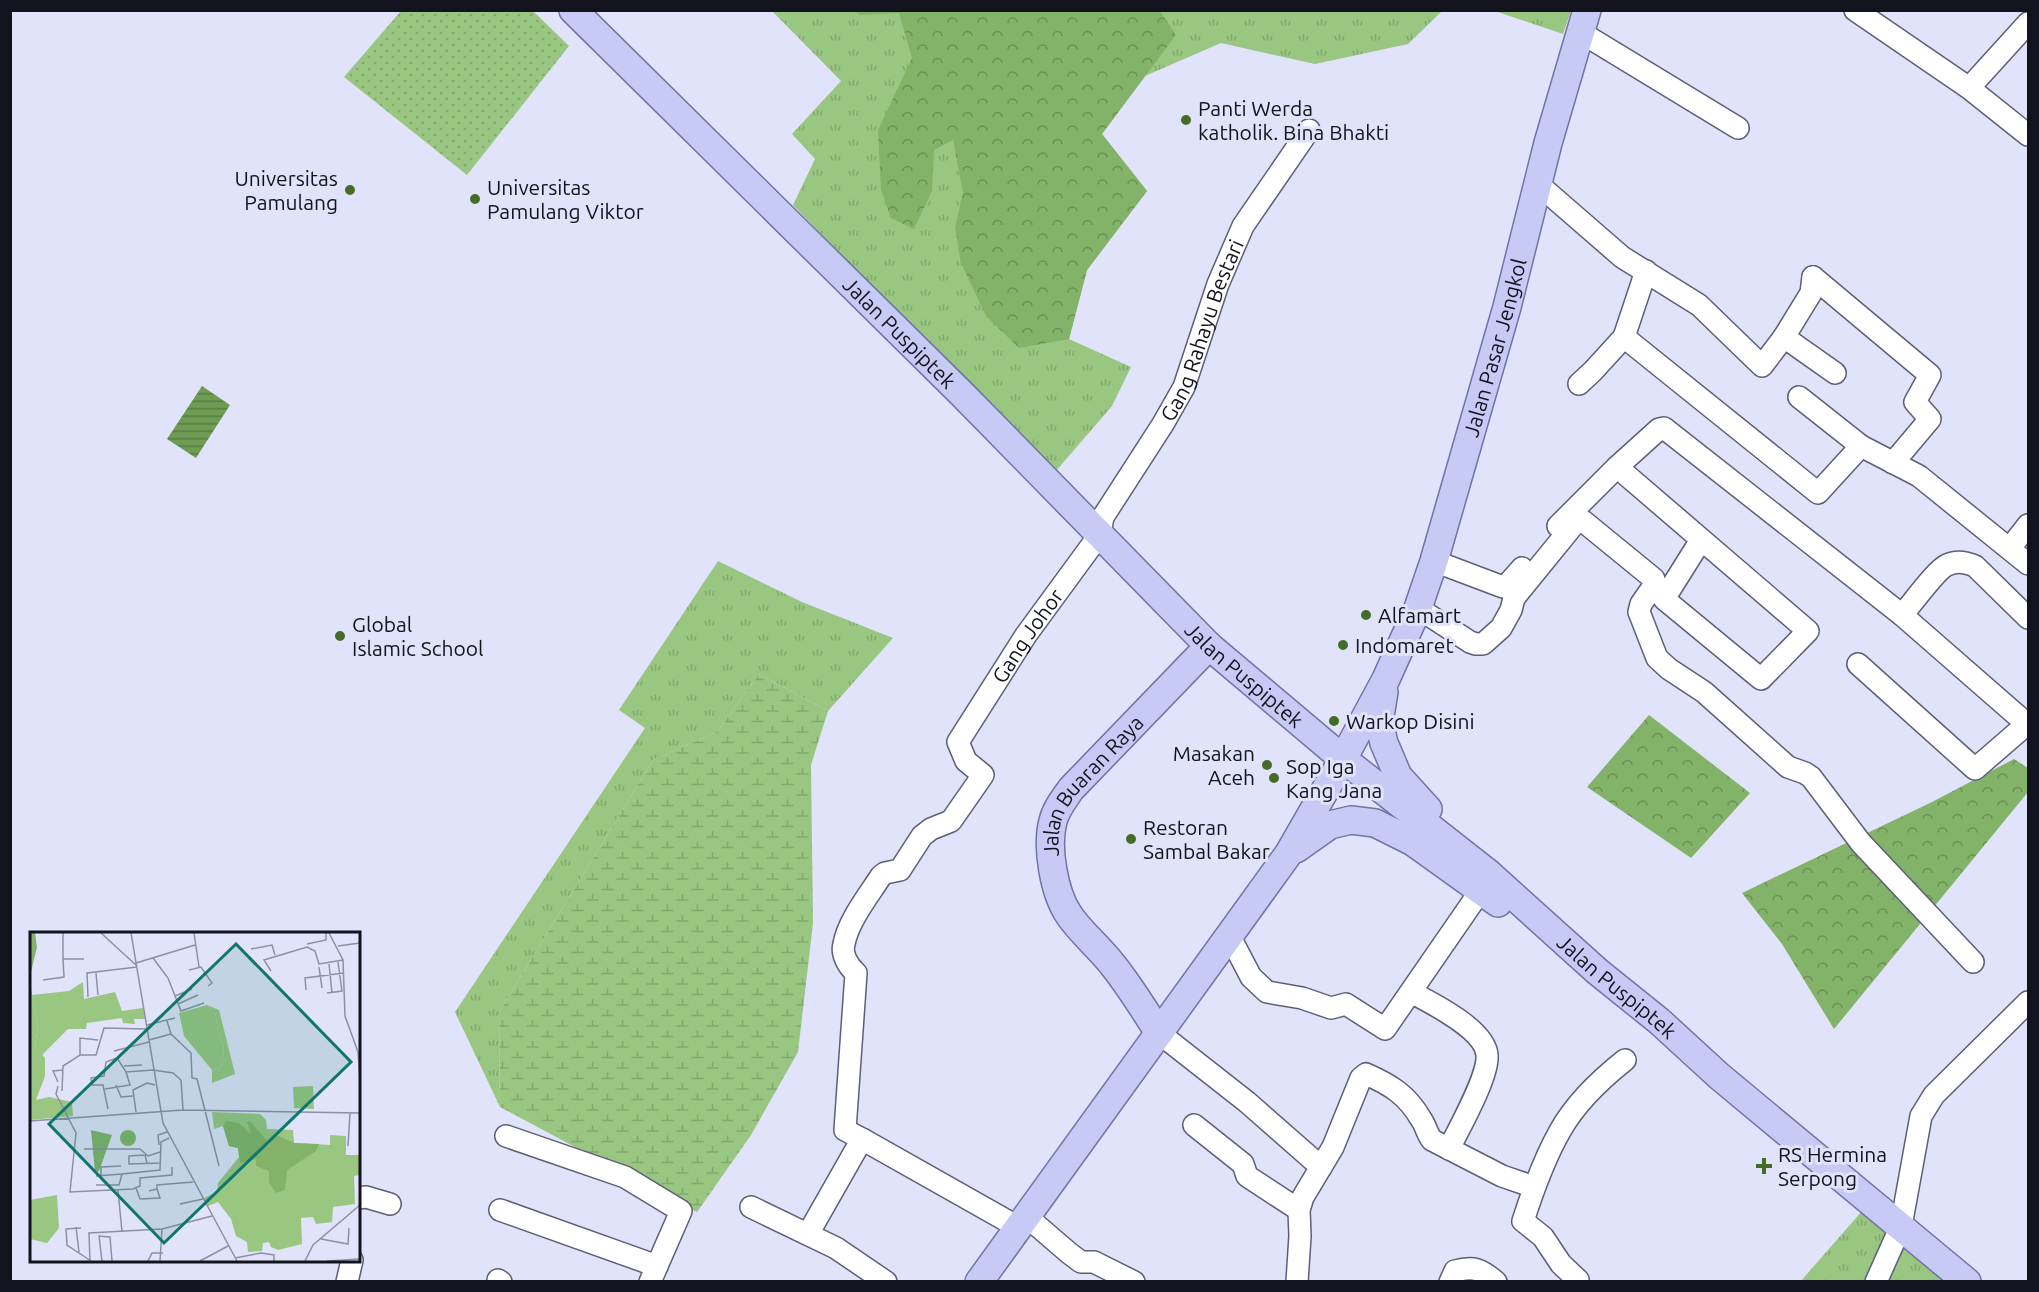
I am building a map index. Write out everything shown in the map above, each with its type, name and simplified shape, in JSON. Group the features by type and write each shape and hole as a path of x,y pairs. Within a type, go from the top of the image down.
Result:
{"main road":[{"name":"Jalan Puspiptek","path":"573,10 920,353 1209,646 1484,881 1659,1021 1728,1083 1967,1281"},
{"name":"Jalan Pasar Jengkol","path":"1386,679 1418,608 1434,561 1507,306 1538,184 1584,21"},
{"name":"Jalan Buaran Raya","path":"1159,1033 1111,962 1085,936 1063,905 1053,866 1051,848 1053,822 1059,805 1071,789 1209,646"},
{"path":"979,1281 1289,853 1386,679"},
{"path":"1386,679 1379,722 1384,742 1398,776 1484,881"},
{"path":"1289,853 1330,825 1351,820 1375,823 1484,881"},
{"path":"1142,1005 1165,1010 1178,1006"}],"street":[{"path":"1855,10 1969,88 2028,135"},
{"path":"1584,21 1738,128"},
{"path":"1969,88 2028,23"},
{"name":"Gang Rahayu Bestari","path":"1100,534 1103,517 1184,387 1218,284 1243,226 1309,130"},
{"path":"1538,184 1622,257 1699,305 1762,366 1784,337 1811,293 1814,277 1930,375 1915,402 1930,419 1893,462"},
{"path":"1579,384 1624,338 1646,271"},
{"path":"1784,337 1835,373"},
{"path":"1624,338 1818,493 1861,446"},
{"path":"1799,397 1861,446 1919,476 2028,564"},
{"path":"1434,561 1505,586 1568,514 1659,429 1664,428 1902,615 2028,724 1975,769 1858,664"},
{"path":"1617,467 1808,631 1761,679 1664,599 1701,540"},
{"path":"1418,608 1470,642 1483,644 1501,628 1511,610 1514,598 1534,572 1575,523 1578,520 1583,521 1654,579 1655,584 1641,604 1639,612 1657,658 1669,669 1704,692 1788,767 1811,777 1861,843 1973,962"},
{"path":"2010,548 2028,525"},
{"name":"Gang Johor","path":"862,1139 845,1130 856,973 848,966 843,945 852,923 881,876 900,870 922,836 931,829 951,821 983,775 966,761 958,742 1026,635 1100,534"},
{"path":"1902,615 1945,565 1967,562 2028,618"},
{"path":"1229,935 1251,977 1268,992 1302,998 1331,1008 1346,1004 1385,1029 1484,881"},
{"path":"1411,992 1459,1019 1475,1033 1485,1047 1487,1055 1480,1084 1449,1149"},
{"path":"1876,1281 1901,1226 1921,1116 1934,1095 2028,1002"},
{"path":"1159,1033 1247,1102 1321,1167"},
{"path":"1578,1281 1561,1264 1544,1237 1523,1221 1534,1186 1560,1131 1608,1074 1625,1060"},
{"path":"1297,1281 1299,1210 1303,1197 1333,1147 1361,1078 1366,1074 1388,1083 1402,1094 1417,1112 1432,1140 1502,1176 1534,1186"},
{"path":"1194,1125 1243,1164 1247,1176 1299,1210"},
{"path":"500,1210 653,1274 681,1211 625,1177 506,1136"},
{"path":"808,1234 862,1139 1022,1221 1081,1262 1094,1262 1134,1281"},
{"path":"360,1198 366,1197 390,1204"},
{"path":"751,1207 836,1248 886,1281"},
{"path":"347,1281 352,1262"},
{"path":"1450,1281 1455,1271 1468,1267 1483,1271 1496,1281"}],"green space":[{"path":"401,11 533,11 569,46 467,175 344,77"},
{"path":"772,11 1442,11 1408,44 1315,64 1221,43 1145,76 1102,134 1147,191 1087,270 1069,339 1131,367 1112,406 1055,472 793,205 815,159 792,134 841,81"},
{"path":"852,11 1160,11 1176,35 1102,134 1147,191 1087,270 1069,339 1019,348 986,316 961,263 955,227 963,193 953,140 934,150 932,191 914,229 891,218 881,190 878,130 912,58 899,13 861,15"},
{"path":"1495,11 1571,11 1563,34"},
{"path":"718,561 802,602 893,638 828,711 759,674 718,731 653,760 499,1012 500,1107 455,1012 645,728 619,710"},
{"path":"759,674 828,711 811,765 813,923 798,1052 751,1135 697,1212 500,1107 499,1012 653,760 718,731"},
{"path":"1649,715 1750,793 1691,858 1587,787"},
{"path":"2014,759 2028,768 2028,792 1834,1029 1782,944 1742,893 1932,802"},
{"path":"1863,1210 1950,1282 1800,1282"}],"shaded area":[{"path":"202,386 230,405 196,458 167,439"}],"place":[{"name":"Panti Werda katholik. Bina Bhakti","path":"1186,120"},
{"name":"Universitas Pamulang","path":"350,190"},
{"name":"Universitas Pamulang Viktor","path":"475,199"},
{"name":"Alfamart","path":"1366,615"},
{"name":"Global Islamic School","path":"340,636"},
{"name":"Indomaret","path":"1343,645"},
{"name":"Warkop Disini","path":"1334,721"},
{"name":"Masakan Aceh","path":"1267,765"},
{"name":"Sop Iga Kang Jana","path":"1274,778"},
{"name":"Restoran Sambal Bakar","path":"1131,839"},
{"name":"RS Hermina Serpong","path":"1764,1166"}]}
